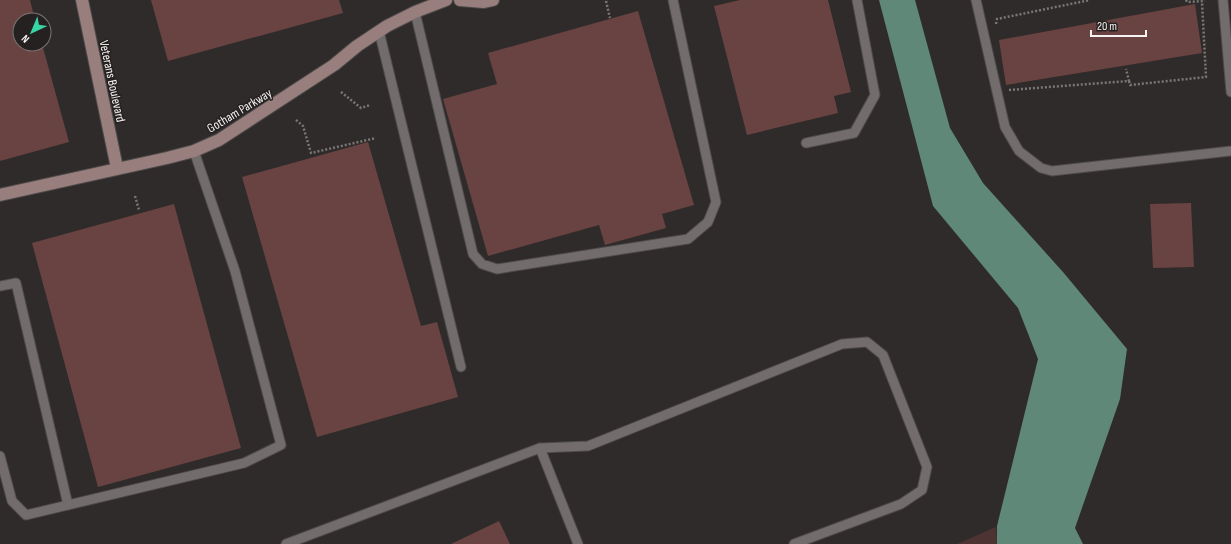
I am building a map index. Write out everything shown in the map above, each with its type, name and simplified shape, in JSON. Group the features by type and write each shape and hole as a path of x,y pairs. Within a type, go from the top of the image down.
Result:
{"street":[{"name":"Veterans Boulevard","path":"82,0 117,168"},
{"name":"Gotham Parkway","path":"0,195 194,151 219,140 246,124 334,66 357,46 379,31 415,12 446,0"},
{"path":"460,0 484,2 493,0"}],"lane":[{"path":"415,12 473,254 482,264 497,269 688,239 708,222 716,202 673,0"},
{"path":"806,142 854,133 875,95 857,0"},
{"path":"976,0 1005,127 1018,151 1041,168 1052,171 1231,151"},
{"path":"1223,0 1231,92"},
{"path":"379,31 461,368"},
{"path":"0,456 12,501 26,515 244,463 281,446 235,270 194,151"},
{"path":"0,286 16,283 68,505"},
{"path":"286,544 540,448 588,446 842,344 866,342 883,355 928,467 922,490 901,504 794,544"},
{"path":"540,448 578,544"}],"path":[{"path":"996,26 997,19 1090,0"},
{"path":"1126,69 1130,85 1206,77 1203,1 1186,2 1186,0"},
{"path":"606,1 610,18"},
{"path":"1003,88 1008,90 1129,81"},
{"path":"341,92 361,108 370,105"},
{"path":"296,120 303,126 311,153 376,138"},
{"path":"135,196 139,210"}],"shaded area":[{"path":"879,0 915,0 950,128 983,183 1063,272 1127,349 1120,399 1075,528 1083,544 997,544 997,526 1038,359 1018,308 933,206"},
{"path":"996,527 997,544 957,544"}],"building":[{"path":"0,0 30,0 33,12 12,12 12,52 44,52 69,142 0,161"},
{"path":"151,0 339,0 343,13 168,61"},
{"path":"740,0 828,0 851,92 834,96 838,113 747,135 714,6"},
{"path":"1195,4 1202,53 1006,85 999,40"},
{"path":"638,11 694,205 662,214 666,228 605,245 599,225 488,256 443,99 497,84 488,53"},
{"path":"368,142 421,326 437,322 458,397 317,437 242,177"},
{"path":"1191,203 1194,267 1153,268 1150,204"},
{"path":"174,204 241,448 98,487 32,243"},
{"path":"499,521 510,544 451,544"}]}
